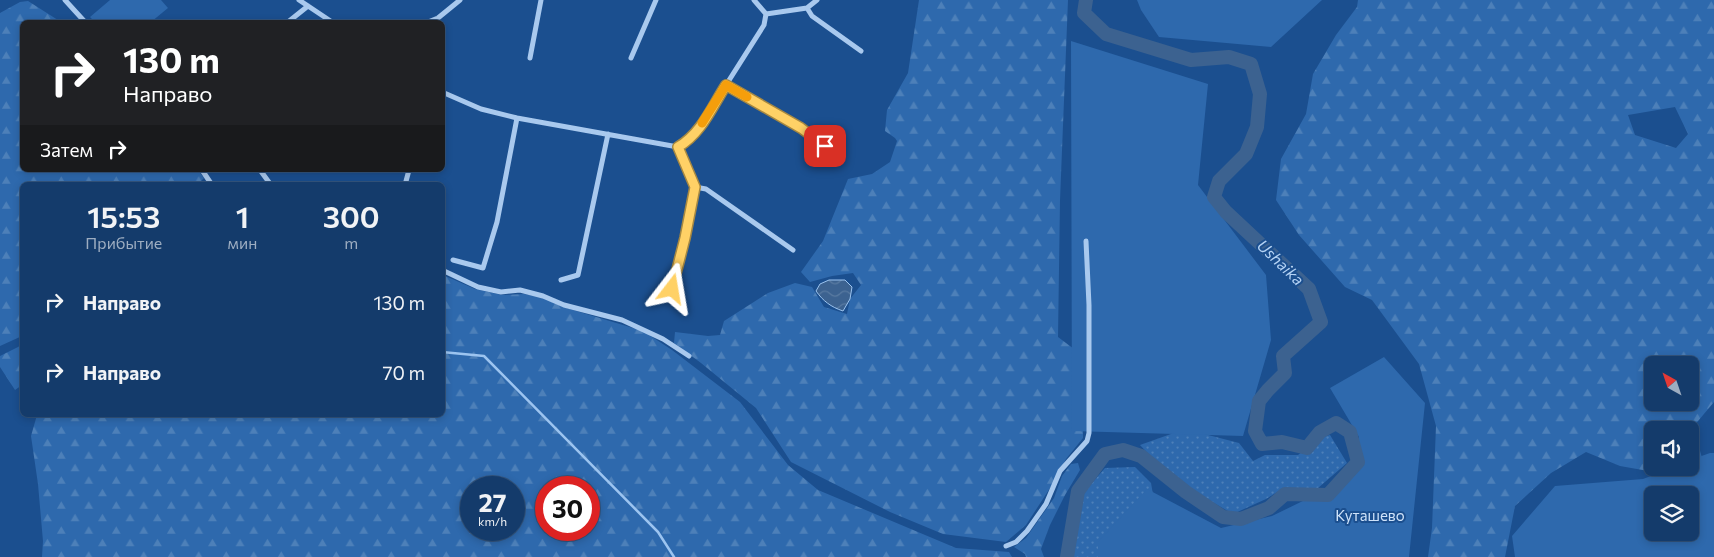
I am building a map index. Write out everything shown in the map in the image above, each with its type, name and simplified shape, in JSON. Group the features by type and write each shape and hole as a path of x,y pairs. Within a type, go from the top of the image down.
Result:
{"street":[{"path":"65,0 83,20"},
{"path":"299,0 329,20"},
{"path":"433,20 460,0"},
{"path":"530,58 542,0"},
{"path":"631,58 656,0"},
{"path":"754,0 766,14"},
{"path":"766,14 807,8 817,0"},
{"path":"290,20 308,6"},
{"path":"807,8 812,16 861,51"},
{"path":"445,93 481,109 517,118 678,147 695,134 764,25 766,14"},
{"path":"726,85 801,128 838,154"},
{"path":"453,260 483,268 497,222 517,118"},
{"path":"560,280 578,275 608,134"},
{"path":"672,289 695,187 678,147"},
{"path":"695,187 706,189 793,250"},
{"path":"1006,546 1016,542 1027,531 1046,504 1060,471 1087,441 1089,433 1089,305 1086,241"},
{"path":"445,271 478,286 501,292 520,290 543,296 564,305 622,320 663,339 689,356"}],"green space":[{"path":"110,0 161,0 168,8 153,20 93,20 90,17"},
{"path":"919,0 1068,0 1060,200 1058,337 1082,355 1083,438 1066,459 1054,482 1026,525 1006,542 943,534 890,512 791,462 756,408 674,343 675,332 708,336 720,335 724,321 768,293 795,283 812,287 824,307 847,314 850,299 861,285 853,273 810,282 801,272 823,241 848,179 872,174 890,162 897,141 885,131 887,110 908,73"},
{"path":"1137,0 1322,0 1271,47 1159,37 1141,10"},
{"path":"1358,0 1714,0 1714,402 1698,421 1644,421 1644,470 1620,466 1586,452 1551,473 1515,506 1505,557 1428,557 1432,528 1436,426 1419,364 1372,300 1345,287 1299,235 1276,200 1281,159 1306,114 1313,74 1336,35 1357,7","holes":["1675,107 1688,134 1676,148 1635,135 1628,115"]},
{"path":"28,1 58,20 20,20 20,172 200,172 204,178 200,182 20,182 20,337 0,346 0,13 20,2"},
{"path":"1071,41 1208,84 1198,185 1266,275 1271,340 1243,436 1072,431"},
{"path":"445,276 475,289 502,295 524,294 541,297 563,307 643,331 672,350 740,402 788,465 818,490 956,548 1009,552 1012,557 42,557 43,541 38,484 31,436 36,417 445,417"},
{"path":"20,346 20,386 15,390 0,367 0,356"},
{"name":"Куташево","path":"1384,357 1425,403 1409,557 1098,557 1098,542 1147,489 1221,528 1272,516 1344,481 1359,437 1330,388"},
{"path":"1185,429 1239,443 1253,461 1265,455 1298,455 1322,437 1330,435 1347,463 1318,488 1282,489 1266,499 1233,514 1172,475 1140,445"},
{"path":"1699,447 1703,461 1699,471"},
{"path":"1714,453 1714,557 1515,557 1512,536 1555,486 1643,479 1651,476 1699,476 1699,457"},
{"path":"1078,463 1080,470 1050,525 1041,549 1044,557 1026,557 1025,554 1014,547 1026,538 1054,498 1062,476 1071,464"},
{"path":"1135,467 1151,483 1155,506 1116,557 1071,557 1084,492 1105,468"},
{"path":"1656,476 1697,476 1693,486 1662,486"}],"water":[{"path":"829,280 845,280 852,287 850,299 843,311 821,298 816,291 820,284"}],"waterway":[{"name":"Ushaika","path":"1067,557 1078,491 1105,454 1123,450 1141,456 1186,492 1223,517 1241,519 1269,508 1285,494 1328,495 1358,462 1350,432 1336,423 1320,432 1307,448 1282,442 1262,444 1255,431 1259,401 1285,373 1283,356 1321,322 1309,289 1226,212 1214,197 1219,181 1246,154 1257,127 1260,94 1251,64 1229,57 1191,60 1106,34 1084,13 1086,0"},
{"path":"445,352 484,356 658,532 674,557"}],"slow traffic":[{"path":"702,123 726,85 747,97"}],"route":[{"path":"672,289 695,187 678,147 695,134 726,85 801,128 825,146"}]}
